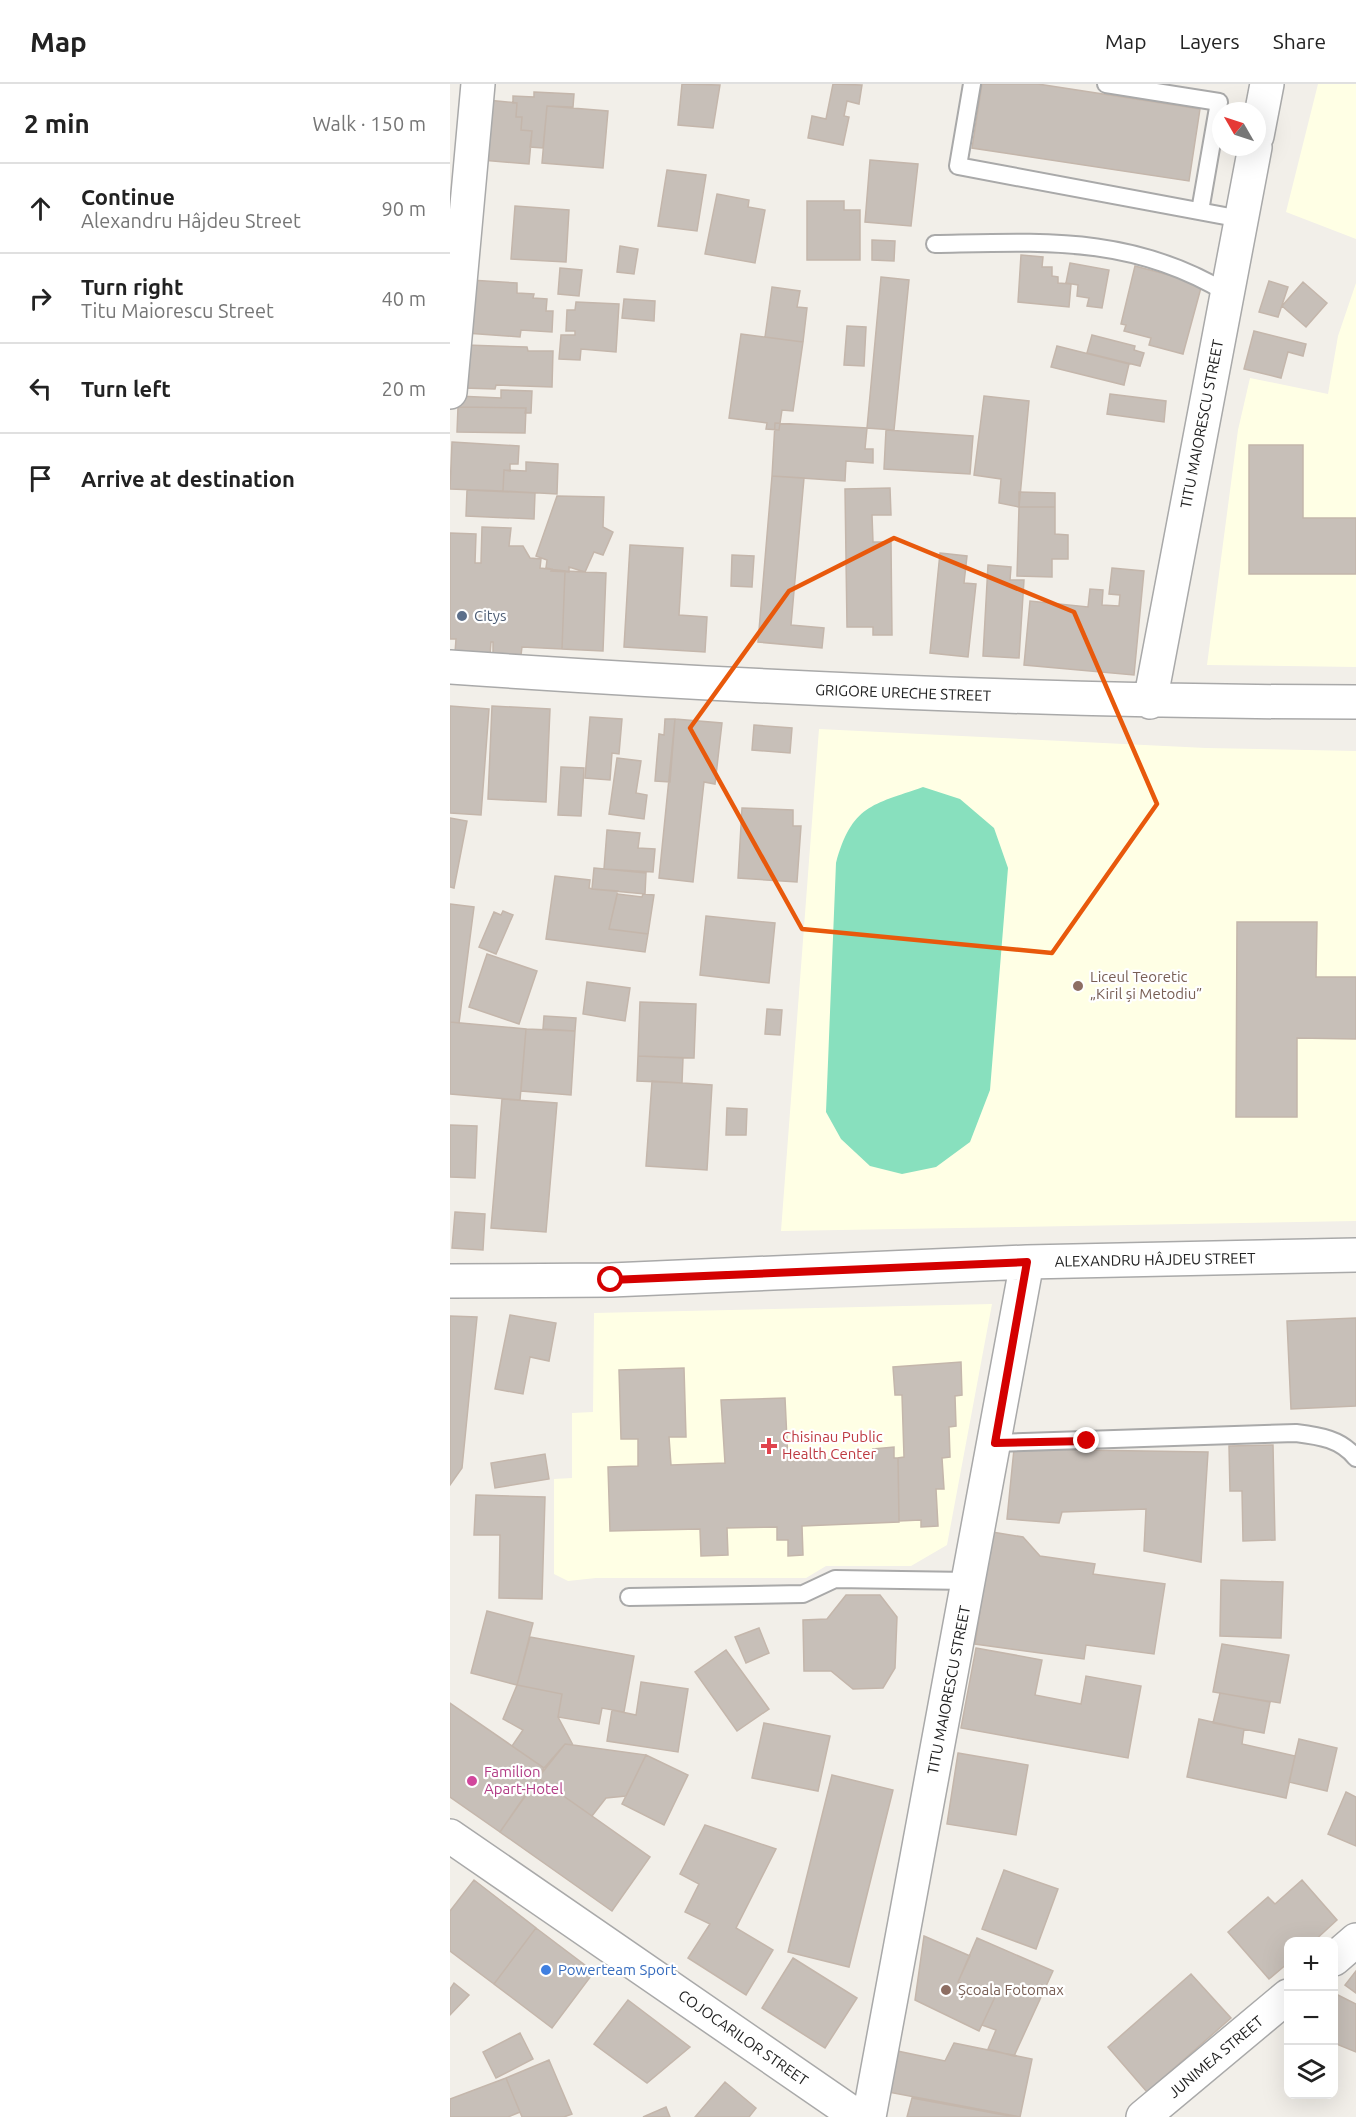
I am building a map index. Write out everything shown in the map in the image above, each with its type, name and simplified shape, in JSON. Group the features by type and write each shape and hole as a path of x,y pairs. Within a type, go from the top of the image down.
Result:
{"street":[{"path":"450,392 478,84"},
{"path":"1264,102 1267,84"},
{"name":"TITU MAIORESCU STREET","path":"1150,702 1253,156"},
{"name":"GRIGORE URECHE STREET","path":"450,668 743,687 1150,702 1356,702"},
{"name":"ALEXANDRU HÂJDEU STREET","path":"450,1281 611,1280 1027,1262 1356,1255"},
{"name":"TITU MAIORESCU STREET","path":"869,2117 1027,1262"},
{"name":"COJOCARILOR STREET","path":"450,1836 858,2117"},
{"path":"1338,1956 1356,1940"},
{"name":"JUNIMEA STREET","path":"1143,2117 1284,1999"}],"lane":[{"path":"972,84 958,166 1241,219"},
{"path":"1106,84 1219,102 1200,211"},
{"path":"935,244 1042,242 1099,246 1152,257 1195,274 1227,293"},
{"path":"995,1443 1296,1433 1331,1439 1342,1445 1356,1458"},
{"path":"629,1597 803,1593 835,1580 969,1581"}],"highlighted area":[{"path":"894,538 1074,612 1157,804 1052,953 802,929 690,728 789,591"}],"shaded area":[{"path":"1318,84 1356,84 1356,239 1286,212"},
{"path":"1356,283 1356,667 1207,665 1238,430 1250,378 1328,394 1338,336"},
{"name":"Liceul Teoretic „Kiril și Metodiu”","path":"819,729 1206,748 1356,751 1356,1221 781,1231"},
{"name":"Chisinau Public Health Center","path":"992,1304 947,1545 911,1566 826,1566 806,1578 596,1578 568,1581 554,1574 554,1479 572,1478 572,1413 593,1412 594,1313"}],"green space":[{"path":"923,787 960,799 994,828 1008,868 990,1090 970,1142 936,1167 902,1174 870,1166 841,1139 826,1112 836,863 849,829 866,810 890,798"}],"building":[{"path":"682,84 720,85 713,128 678,125"},
{"path":"833,84 862,85 859,104 847,101 844,116 849,117 843,145 808,138 812,116 826,119"},
{"path":"982,84 1038,84 1200,109 1189,181 972,148"},
{"path":"534,92 574,94 573,107 547,106 543,148 530,147 532,131 521,130 522,117 516,117 517,103 513,103 513,96 534,97"},
{"path":"487,100 517,103 516,117 522,117 521,130 532,131 529,164 482,160"},
{"path":"547,106 608,111 603,168 542,163"},
{"path":"870,160 918,164 911,226 865,222"},
{"path":"667,170 706,175 697,231 658,226"},
{"path":"717,194 749,200 748,207 765,210 755,263 705,254"},
{"path":"807,201 844,201 844,210 860,210 860,260 807,260"},
{"path":"515,206 569,210 566,262 511,259"},
{"path":"872,240 895,241 894,261 872,260"},
{"path":"620,246 638,249 634,274 617,272"},
{"path":"1021,255 1043,257 1042,267 1052,267 1052,276 1058,277 1058,283 1071,284 1069,307 1018,302"},
{"path":"1070,263 1109,270 1102,308 1087,306 1089,298 1077,296 1078,285 1066,283"},
{"path":"1135,266 1202,284 1183,354 1149,345 1151,338 1124,331 1126,325 1121,324"},
{"path":"560,268 582,270 579,296 558,294"},
{"path":"881,277 909,280 894,430 867,428"},
{"path":"470,280 517,283 517,293 534,294 533,298 547,299 546,311 553,311 552,332 521,330 520,337 466,333"},
{"path":"1269,281 1288,287 1278,317 1259,312"},
{"path":"1303,282 1327,303 1306,327 1282,306"},
{"path":"772,287 800,291 797,307 807,308 803,342 765,337"},
{"path":"624,299 655,301 654,321 622,318"},
{"path":"576,302 619,304 616,352 581,349 580,360 559,359 561,335 575,335 575,331 566,331 567,310 575,310"},
{"path":"847,326 866,327 864,366 844,365"},
{"path":"1254,331 1306,344 1303,356 1288,352 1281,378 1244,369"},
{"path":"741,334 803,342 793,411 782,410 779,430 766,429 767,423 729,418"},
{"path":"1092,335 1135,346 1134,350 1144,353 1140,366 1087,353"},
{"path":"466,345 527,347 528,351 553,351 552,387 496,385 495,389 464,388"},
{"path":"1057,346 1129,364 1124,385 1051,367"},
{"path":"501,390 532,391 531,413 525,413 526,408 458,407 458,396 501,398"},
{"path":"1110,394 1166,401 1164,422 1107,414"},
{"path":"984,396 1029,401 1019,507 999,503 1001,479 974,475"},
{"path":"458,407 526,408 525,433 457,432"},
{"path":"775,423 867,428 865,449 873,449 873,463 846,461 845,481 772,476"},
{"path":"886,430 973,436 970,474 884,469"},
{"path":"452,442 519,446 518,464 510,464 510,471 504,470 503,491 450,489"},
{"path":"1249,445 1303,445 1303,518 1356,518 1356,574 1249,574"},
{"path":"526,462 558,464 557,494 503,491 504,470 526,471"},
{"path":"772,476 804,478 791,625 824,628 822,648 758,642"},
{"path":"890,488 891,515 872,515 873,542 891,542 892,635 873,635 873,627 847,627 845,489"},
{"path":"467,490 535,493 534,519 466,516"},
{"path":"1019,492 1055,493 1055,507 1019,507"},
{"path":"557,496 604,497 603,527 613,532 603,555 594,552 585,572 569,567 569,572 551,571 552,569 546,568 547,560 536,556"},
{"path":"1019,507 1055,507 1055,534 1068,535 1068,559 1052,559 1052,577 1017,576"},
{"path":"482,527 511,528 509,546 523,546 530,558 541,559 540,568 565,571 562,649 522,647 521,655 493,653 493,642 491,642 490,655 455,653 456,639 450,639 450,533 476,534 475,563 481,563"},
{"path":"630,545 683,548 679,615 707,617 705,652 624,647"},
{"path":"940,553 967,556 964,583 976,584 968,657 930,653"},
{"path":"732,555 754,556 752,587 731,586"},
{"path":"988,565 1011,567 1010,580 1024,580 1019,658 983,656"},
{"path":"1112,568 1144,571 1134,675 1024,665 1030,601 1088,607 1090,589 1103,590 1102,605 1119,606 1120,595 1109,594"},
{"path":"565,571 606,573 603,651 562,649"},
{"path":"450,706 489,709 481,815 450,813"},
{"path":"492,706 550,709 546,802 488,799"},
{"path":"590,717 622,719 619,754 612,753 610,780 585,778"},
{"path":"665,719 675,719 670,782 655,781 659,734 664,735"},
{"path":"675,719 722,723 715,784 704,782 693,882 659,878"},
{"path":"754,725 792,728 790,753 752,750"},
{"path":"617,758 641,761 636,793 647,795 644,819 609,814"},
{"path":"561,767 584,768 581,816 558,815"},
{"path":"742,808 793,810 793,826 801,826 797,882 738,878"},
{"path":"450,818 467,821 454,888 450,887"},
{"path":"607,830 640,833 638,848 655,849 653,872 604,869"},
{"path":"594,868 646,873 645,894 592,889"},
{"path":"555,876 590,880 589,888 618,891 609,929 648,934 645,952 546,939"},
{"path":"617,894 642,897 643,894 654,895 648,934 609,929"},
{"path":"450,904 474,907 459,1023 450,1022"},
{"path":"503,911 513,915 496,954 479,947 494,912 501,915"},
{"path":"706,916 775,923 769,983 700,975"},
{"path":"1237,922 1317,922 1316,977 1356,977 1356,1039 1297,1038 1297,1117 1236,1117"},
{"path":"487,954 537,971 519,1024 469,1007"},
{"path":"587,982 630,988 625,1021 583,1014"},
{"path":"640,1002 696,1004 694,1058 638,1056"},
{"path":"767,1009 782,1010 780,1035 765,1034"},
{"path":"544,1016 576,1018 575,1031 543,1029"},
{"path":"450,1022 526,1029 520,1100 450,1094"},
{"path":"526,1029 575,1031 571,1095 521,1091"},
{"path":"638,1056 683,1058 682,1083 637,1081"},
{"path":"652,1081 712,1085 707,1170 646,1166"},
{"path":"502,1099 557,1103 546,1232 491,1228"},
{"path":"727,1108 747,1109 746,1135 726,1135"},
{"path":"450,1125 477,1126 475,1178 450,1177"},
{"path":"455,1212 485,1214 483,1250 452,1248"},
{"path":"510,1315 556,1323 549,1361 530,1357 523,1394 495,1389"},
{"path":"450,1316 477,1317 462,1468 450,1485"},
{"path":"1356,1318 1356,1406 1291,1409 1287,1321"},
{"path":"961,1362 962,1395 955,1396 956,1426 949,1427 950,1457 942,1458 944,1489 936,1489 938,1526 921,1527 921,1520 899,1521 898,1458 904,1457 902,1395 895,1395 893,1367"},
{"path":"684,1368 686,1437 669,1437 671,1465 725,1463 721,1400 785,1398 788,1461 874,1458 873,1449 894,1447 894,1458 898,1458 899,1522 802,1526 803,1555 788,1556 788,1540 777,1540 777,1527 727,1528 728,1555 701,1556 700,1529 610,1531 608,1467 638,1466 638,1439 621,1439 619,1370"},
{"path":"1273,1445 1275,1540 1243,1541 1242,1491 1230,1491 1229,1446"},
{"path":"1014,1449 1208,1452 1201,1562 1144,1551 1146,1509 1062,1512 1059,1523 1007,1519"},
{"path":"545,1454 549,1479 495,1488 491,1463"},
{"path":"476,1495 545,1497 542,1599 499,1598 500,1535 474,1535"},
{"path":"992,1532 1023,1537 1040,1556 1095,1564 1093,1574 1165,1584 1154,1654 1086,1645 1084,1659 975,1644"},
{"path":"1221,1580 1283,1582 1281,1638 1220,1636"},
{"path":"846,1595 880,1595 897,1617 895,1668 883,1688 853,1689 831,1671 804,1671 803,1620 827,1619"},
{"path":"487,1611 533,1623 517,1685 471,1673"},
{"path":"759,1628 769,1653 746,1663 735,1637"},
{"path":"530,1637 634,1656 624,1712 602,1708 599,1724 558,1717 562,1694 517,1685"},
{"path":"1222,1644 1289,1655 1280,1703 1213,1692"},
{"path":"976,1648 1042,1660 1035,1695 1081,1704 1086,1676 1141,1686 1128,1758 961,1728"},
{"path":"726,1650 769,1709 737,1731 695,1672"},
{"path":"641,1682 688,1689 678,1752 607,1741 612,1710 636,1715"},
{"path":"517,1685 562,1694 558,1717 573,1745 565,1744 544,1768 512,1746 523,1730 503,1719"},
{"path":"1220,1693 1270,1702 1264,1733 1213,1723"},
{"path":"450,1703 544,1768 500,1832 450,1797"},
{"path":"1199,1719 1244,1729 1242,1744 1295,1756 1286,1798 1187,1777"},
{"path":"764,1723 830,1736 818,1791 752,1778"},
{"path":"1299,1739 1337,1748 1327,1791 1289,1782"},
{"path":"565,1744 646,1755 626,1796 606,1798 592,1816 538,1778"},
{"path":"958,1753 1028,1765 1016,1835 947,1824"},
{"path":"646,1755 688,1775 664,1825 622,1804"},
{"path":"832,1775 893,1790 849,1967 788,1952"},
{"path":"538,1778 650,1857 612,1911 500,1832"},
{"path":"1346,1792 1356,1797 1356,1846 1328,1834"},
{"path":"705,1825 776,1849 736,1928 773,1950 746,1995 688,1958 710,1924 685,1912 699,1884 680,1874"},
{"path":"1004,1870 1058,1889 1036,1949 982,1929"},
{"path":"474,1880 536,1928 494,1984 450,1951 450,1911"},
{"path":"1302,1880 1337,1920 1318,1937 1284,1937 1284,1966 1269,1979 1228,1932 1268,1897 1275,1904"},
{"path":"536,1928 594,1972 552,2028 494,1984"},
{"path":"924,1936 970,1956 958,1982 995,1997 979,2031 915,2000"},
{"path":"977,1938 1053,1971 1014,2056 988,2049 996,2030 982,2025 995,1997 958,1982"},
{"path":"793,1958 857,1998 825,2048 762,2008"},
{"path":"1356,1971 1356,1993 1345,1985"},
{"path":"1191,1974 1231,2018 1147,2092 1108,2047"},
{"path":"454,1983 469,1995 450,2015 450,1989"},
{"path":"1338,1995 1356,2004 1356,2052 1338,2045"},
{"path":"628,2000 690,2047 647,2083 594,2044"},
{"path":"520,2033 533,2059 496,2078 483,2052"},
{"path":"954,2043 1032,2059 1020,2117 888,2092 897,2051 945,2061"},
{"path":"549,2060 572,2114 564,2117 522,2117 506,2078"},
{"path":"506,2078 520,2112 508,2117 450,2117 450,2099"},
{"path":"725,2082 756,2108 749,2117 695,2117"},
{"path":"912,2098 1015,2117 907,2117"},
{"path":"666,2107 670,2117 643,2117"}],"place":[{"name":"Citys","path":"462,616"},
{"name":"Liceul Teoretic „Kiril și Metodiu”","path":"1078,986"},
{"name":"Chisinau Public Health Center","path":"769,1446"},
{"name":"Familion Apart-Hotel","path":"472,1781"},
{"name":"Powerteam Sport","path":"546,1970"},
{"name":"Școala Fotomax","path":"946,1990"}],"route":[{"path":"611,1280 1027,1262 995,1443 1087,1441"}]}
